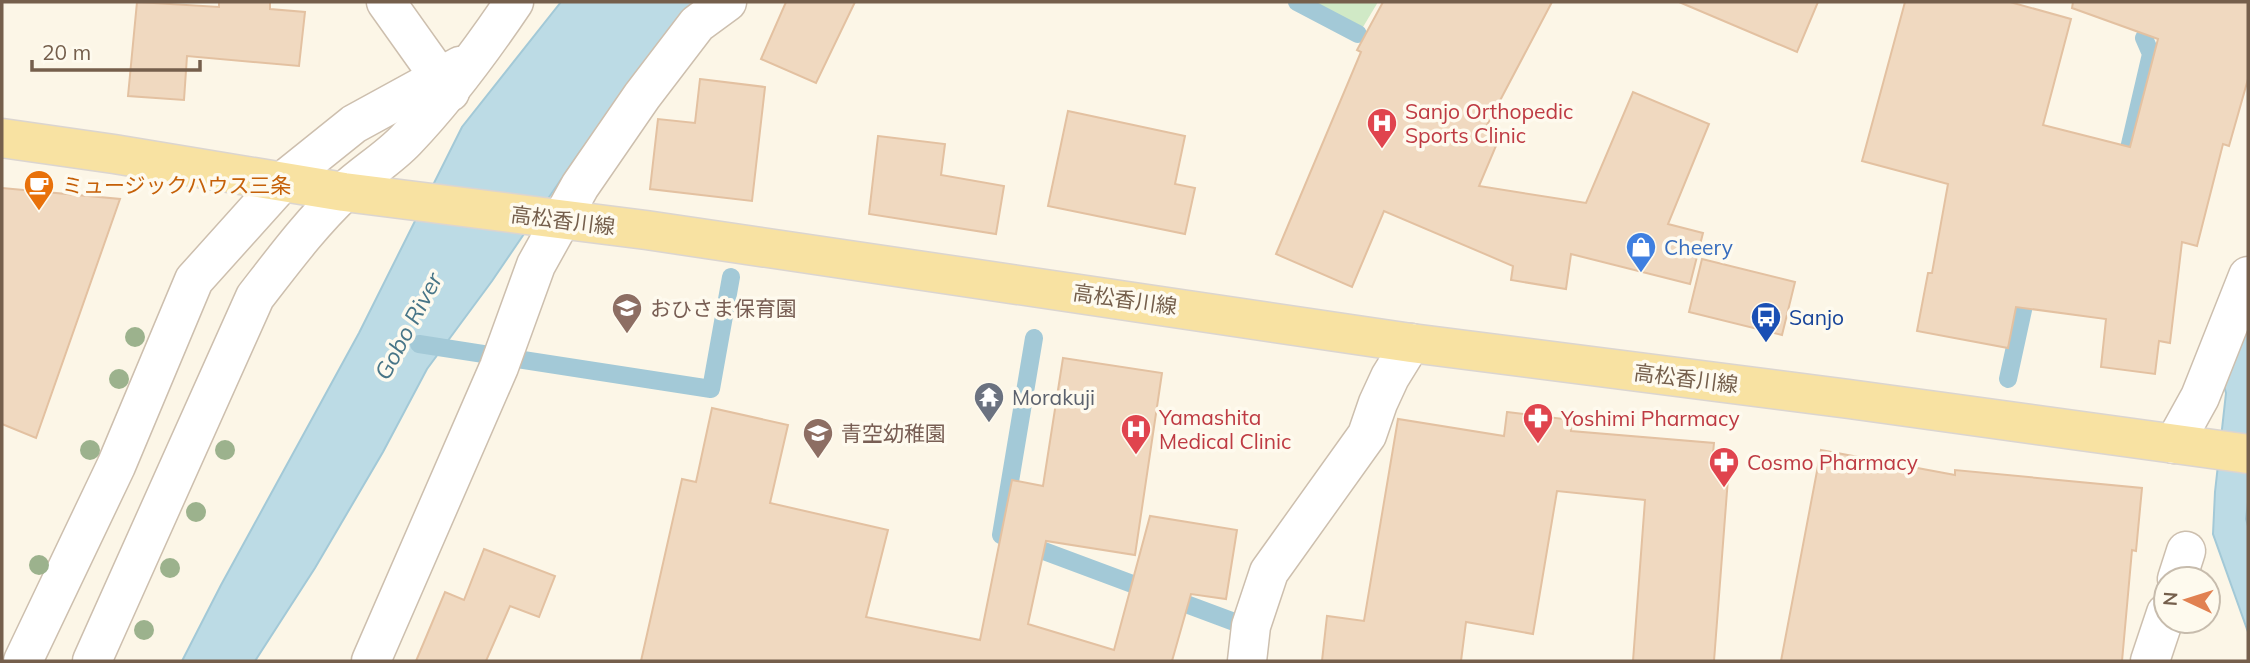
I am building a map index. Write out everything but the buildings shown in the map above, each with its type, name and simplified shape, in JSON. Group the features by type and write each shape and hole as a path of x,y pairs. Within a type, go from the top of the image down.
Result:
{"main road":[{"name":"高松香川線","path":"2,138 344,192 553,218 1202,310 1411,343 2233,452"}],"street":[{"path":"386,2 444,85"},
{"path":"92,661 255,297 287,255 344,192 403,143 444,85 480,54 514,2"},
{"path":"371,661 499,367 553,218 580,186 642,96 697,24 727,2"},
{"path":"23,661 117,466 194,280 283,181 354,124 444,85"},
{"path":"2174,444 2200,397 2248,276"},
{"path":"1247,661 1251,626 1269,572 1367,435 1378,402 1411,343"},
{"path":"2150,661 2159,635"}],"green space":[{"path":"1304,2 1378,2 1360,32"}],"water":[{"name":"Gobo River","path":"561,2 694,2 579,153 492,281 427,369 383,452 315,568 255,661 182,661 359,333 462,127"},
{"path":"2248,305 2248,632 2213,534 2226,393 2222,379"}],"waterway":[{"path":"1297,2 1358,34"},
{"path":"2124,170 2151,54 2144,38 2164,2"},
{"name":"Gobo River","path":"419,344 711,389 731,277"},
{"path":"2008,379 2028,287"},
{"path":"1034,338 1001,535 1237,623"}],"place":[{"name":"Sanjo Orthopedic Sports Clinic","path":"1382,150"},
{"name":"ミュージックハウス三条","path":"39,212"},
{"name":"Cheery","path":"1641,274"},
{"name":"おひさま保育園","path":"627,335"},
{"name":"Sanjo","path":"1766,344"},
{"name":"Morakuji","path":"989,424"},
{"name":"Yoshimi Pharmacy","path":"1538,445"},
{"name":"Yamashita Medical Clinic","path":"1136,456"},
{"name":"青空幼稚園","path":"818,460"},
{"name":"Cosmo Pharmacy","path":"1724,489"}]}
